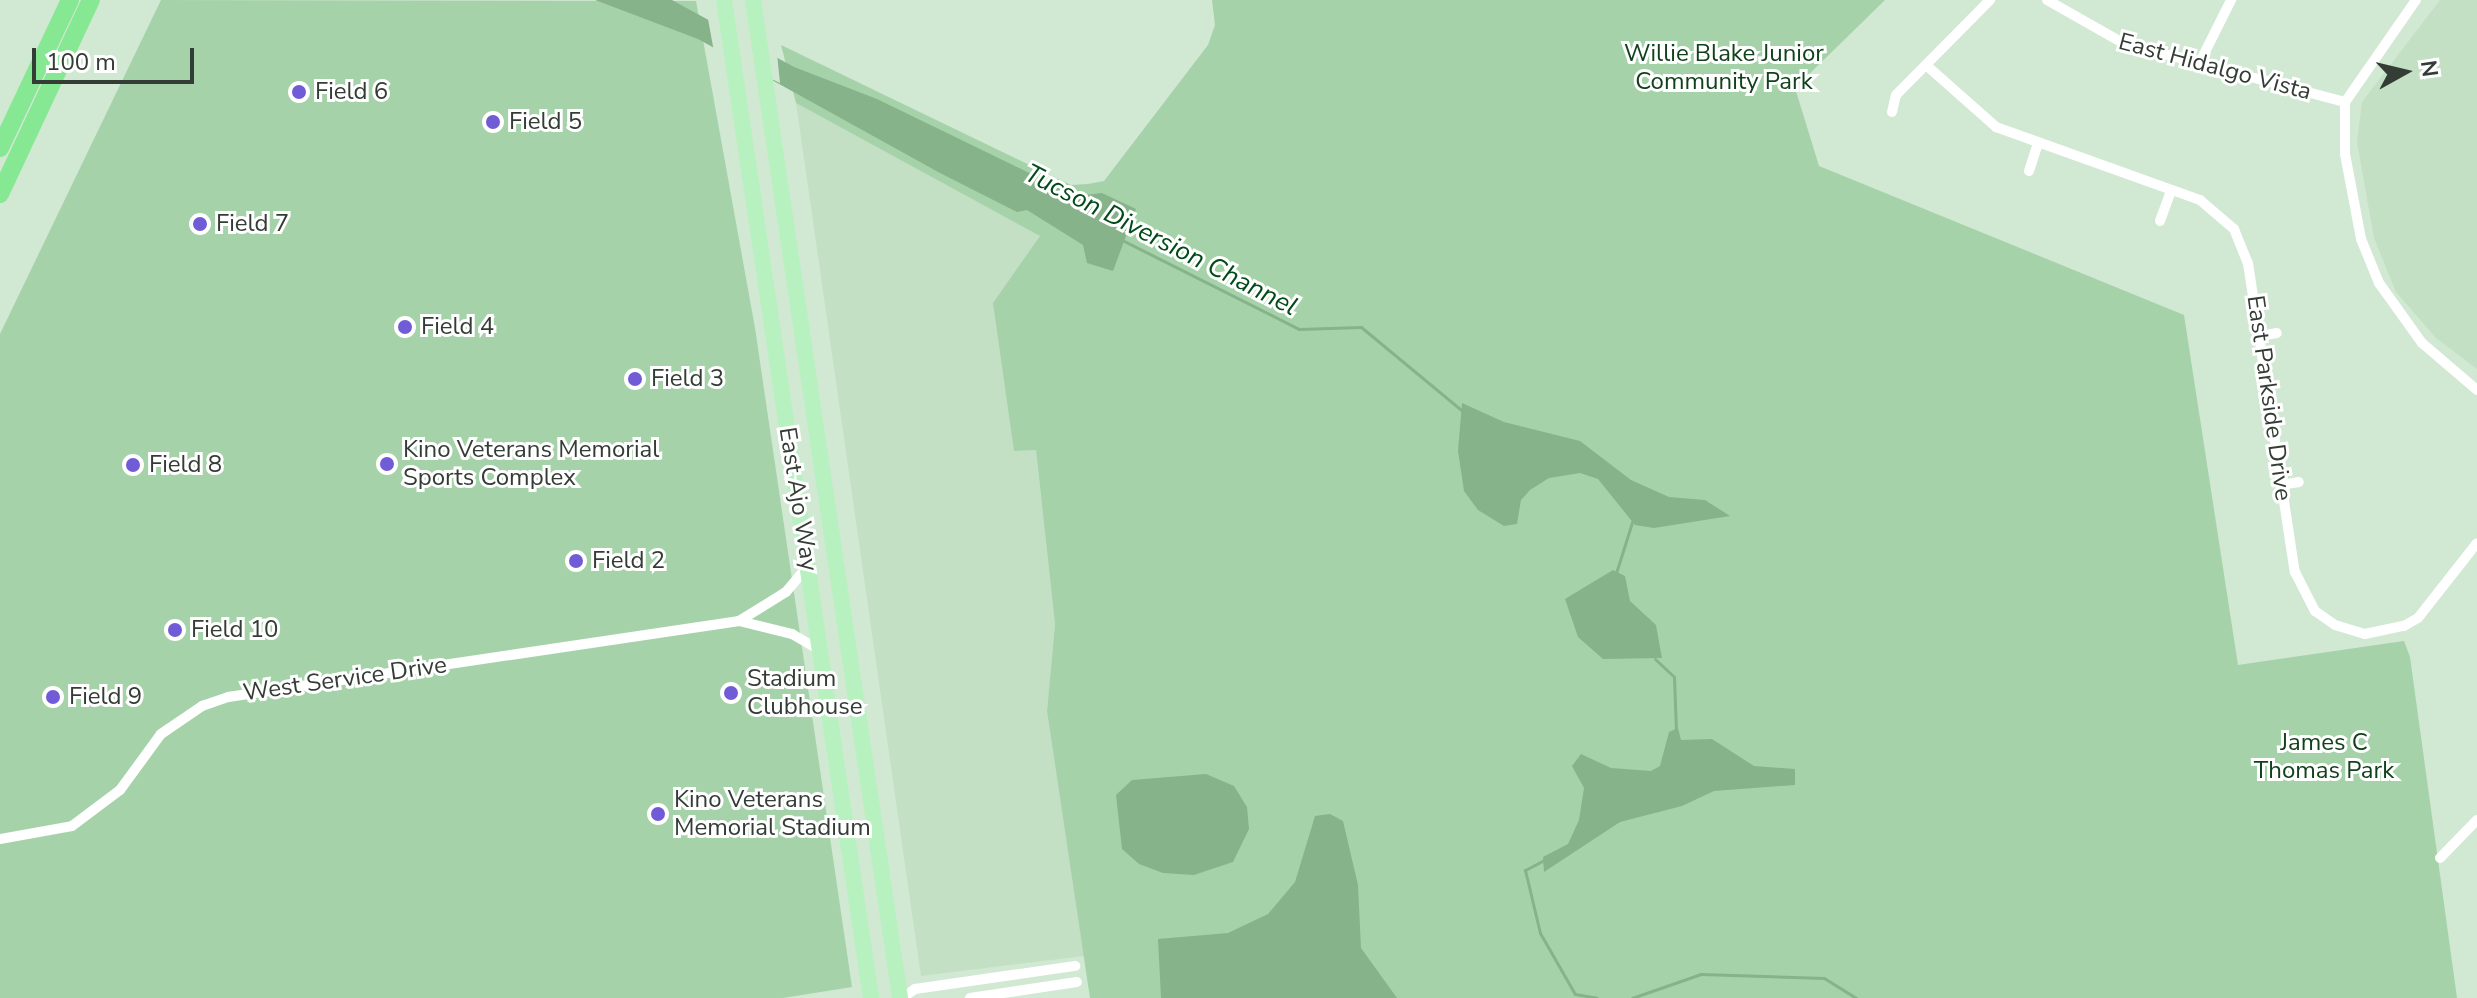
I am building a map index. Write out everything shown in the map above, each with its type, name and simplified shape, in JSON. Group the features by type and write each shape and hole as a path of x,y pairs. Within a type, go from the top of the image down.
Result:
{"highway":[{"path":"0,148 70,0"},
{"path":"0,194 91,0"},
{"path":"58,72 99,0"}],"main road":[{"name":"East Ajo Way","path":"724,0 871,998"},
{"name":"East Ajo Way","path":"753,0 901,998"},
{"path":"776,361 805,357"}],"street":[{"path":"1892,112 1896,95 1990,0"},
{"name":"East Hidalgo Vista","path":"2047,0 2123,43 2345,102"},
{"path":"2199,64 2231,0"},
{"path":"2416,0 2345,102 2345,152 2355,214 2379,283 2422,343 2477,390"},
{"name":"East Parkside Drive","path":"1926,65 1983,118 2038,143 2212,206 2241,239 2260,336 2297,582 2315,611 2340,627 2377,633 2418,618 2477,543"},
{"path":"2029,171 2038,143"},
{"path":"2160,221 2171,190"},
{"path":"2260,336 2277,333"},
{"path":"2282,485 2299,482"},
{"name":"West Service Drive","path":"739,621 786,592 808,566"},
{"name":"West Service Drive","path":"0,839 72,826 120,790 161,734 180,719 228,697 739,621 792,634 820,650"},
{"path":"2440,858 2477,820"},
{"path":"901,998 915,989 1075,966"},
{"path":"970,998 1077,982"}],"shaded area":[{"name":"Tucson Diversion Channel","path":"595,0 672,0 794,67 877,99 1077,196 1102,193 1136,209 1113,271 1087,263 1083,245 1027,210 1017,212 940,173 698,39"},
{"path":"2440,0 2477,0 2477,369 2436,338 2396,292 2374,238 2357,142 2362,102"},
{"path":"796,103 1041,236 1014,451 1036,450 1055,624 1047,711 1084,956 921,976"},
{"path":"1462,403 1504,422 1580,441 1631,480 1669,497 1705,500 1730,516 1654,528 1635,525 1598,479 1580,473 1549,478 1530,490 1521,500 1517,524 1504,526 1478,510 1464,491 1458,451"},
{"path":"1613,570 1625,576 1630,601 1656,625 1662,658 1603,659 1578,637 1565,599"},
{"path":"1678,728 1681,740 1712,739 1754,766 1795,769 1795,785 1714,791 1682,806 1620,822 1544,872 1543,857 1568,844 1579,820 1584,788 1572,766 1581,754 1611,768 1651,771 1660,766 1669,732"},
{"path":"1206,774 1234,786 1247,807 1249,829 1233,862 1194,875 1163,873 1139,864 1122,849 1116,795 1132,780"},
{"path":"1330,814 1343,821 1358,885 1361,948 1397,998 1161,998 1158,939 1228,933 1268,914 1295,882 1315,816"}],"green space":[{"name":"Kino Veterans Memorial Sports Complex","path":"161,0 696,1 755,328 852,987 783,998 0,998 0,334"},
{"path":"1212,0 1885,0 1795,88 1819,166 2184,315 2238,665 2404,641 2410,657 2457,998 1090,998 1047,711 1055,624 1036,450 1014,451 993,303 1040,236 796,103 781,45 1071,185 1088,184 1104,181 1208,45 1215,25"}],"pier":[{"path":"708,19 777,54 780,83 714,52"}],"waterway":[{"name":"Tucson Diversion Channel","path":"1124,241 1299,329 1361,327 1465,413"},
{"name":"Tucson Diversion Channel","path":"1616,573 1633,519"},
{"name":"Tucson Diversion Channel","path":"1655,659 1674,677 1676,732"},
{"name":"Tucson Diversion Channel","path":"1546,859 1525,870 1540,933 1575,994 1597,998"},
{"name":"Tucson Diversion Channel","path":"1632,998 1701,974 1824,978 1856,998"}],"place":[{"name":"Field 6","path":"299,92"},
{"name":"Field 5","path":"493,122"},
{"name":"Field 7","path":"200,224"},
{"name":"Field 4","path":"405,327"},
{"name":"Field 3","path":"635,379"},
{"name":"Kino Veterans Memorial Sports Complex","path":"387,464"},
{"name":"Field 8","path":"133,465"},
{"name":"Field 2","path":"576,561"},
{"name":"Field 10","path":"175,630"},
{"name":"Stadium Clubhouse","path":"731,693"},
{"name":"Field 9","path":"53,697"},
{"name":"Kino Veterans Memorial Stadium","path":"658,814"}],"park label":[{"name":"Willie Blake Junior Community Park","path":"1724,68"},
{"name":"James C Thomas Park","path":"2324,757"}]}
